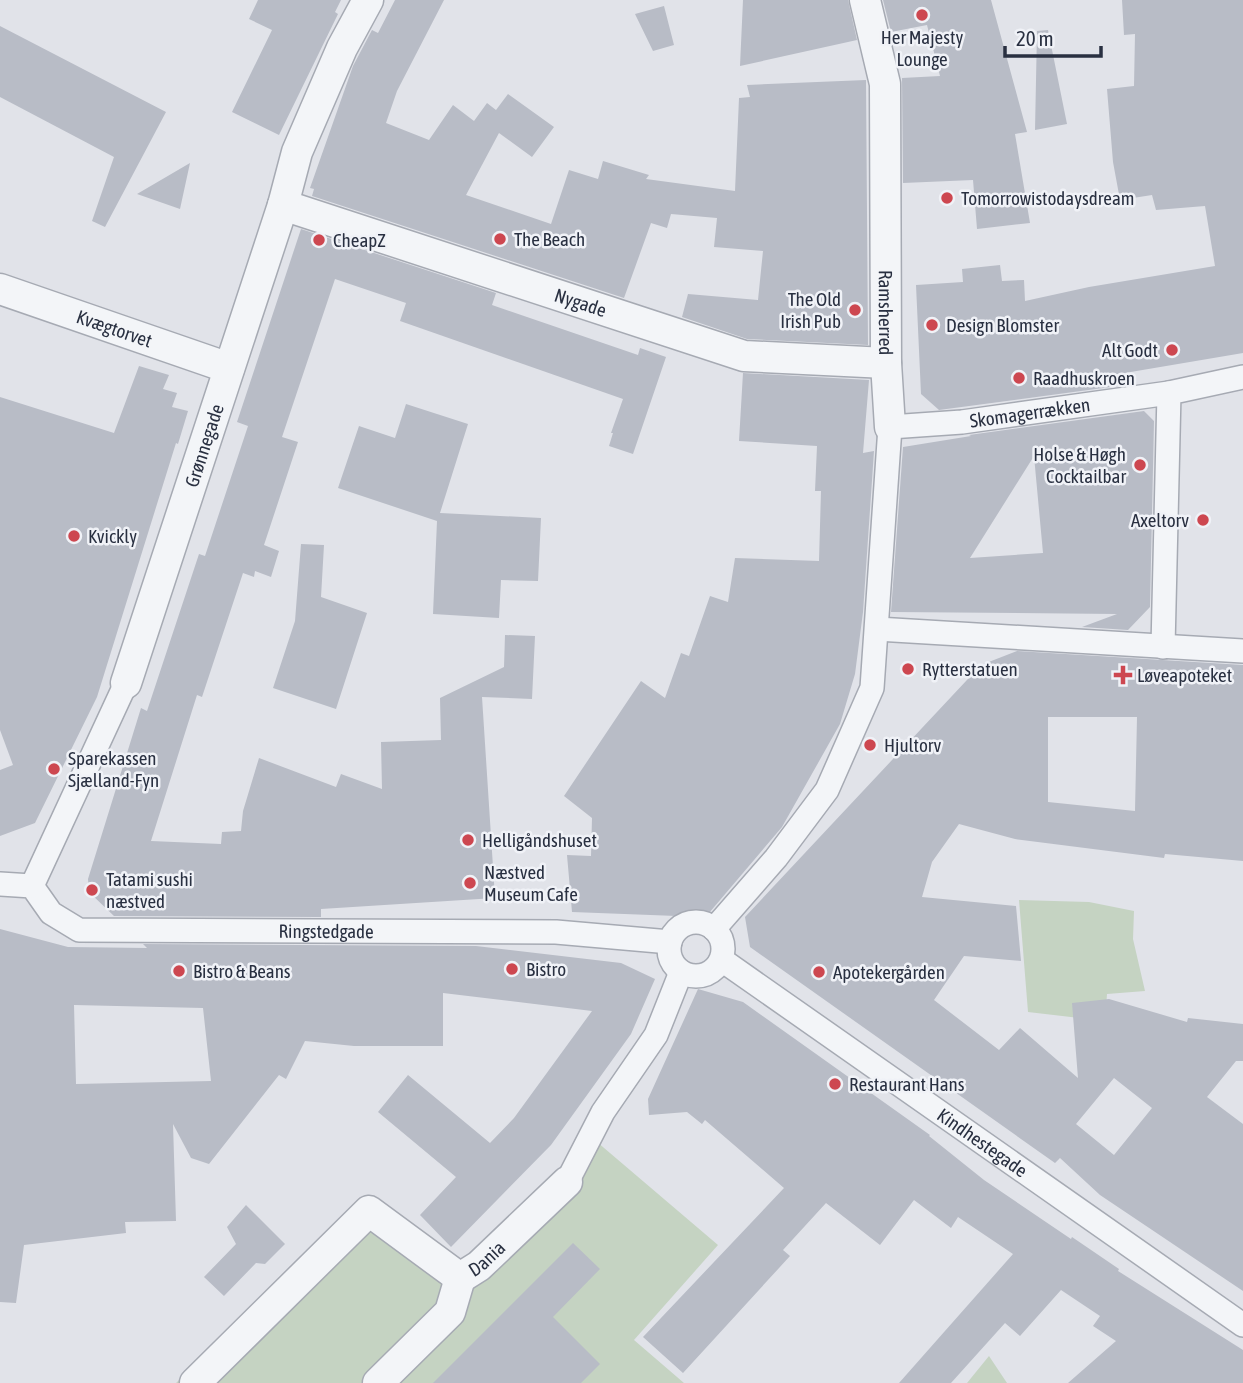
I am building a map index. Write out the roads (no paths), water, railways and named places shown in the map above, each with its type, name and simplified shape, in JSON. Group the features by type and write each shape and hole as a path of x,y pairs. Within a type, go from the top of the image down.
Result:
{"street":[{"name":"Grønnegade","path":"32,886 126,682 298,152 342,48 368,0"},
{"name":"Ramsherred","path":"865,0 885,84 886,363 890,427 877,629"},
{"name":"Nygade","path":"283,205 744,356 886,363"},
{"name":"Kvægtorvet","path":"0,289 229,368"},
{"path":"1163,647 1169,393 1243,377"},
{"name":"Skomagerrækken","path":"890,427 962,422 1169,393"},
{"path":"715,929 776,858 827,790 872,688 877,629 1243,651"},
{"path":"0,884 32,886"},
{"name":"Ringstedgade","path":"32,886 51,913 79,930 556,932 670,942"},
{"path":"700,922 715,929 722,940 722,960 717,967 704,975 688,975 676,968 669,955 673,934 685,924 700,922"},
{"name":"Kindhestegade","path":"722,960 1243,1325"},
{"name":"Dania","path":"195,1383 369,1210 460,1278 479,1266 567,1182 603,1112 656,1035 681,972"},
{"path":"378,1383 450,1312 460,1278"}],"place":[{"name":"Her Majesty Lounge","path":"922,15"},
{"name":"Tomorrowistodaysdream","path":"947,198"},
{"name":"The Beach","path":"500,239"},
{"name":"CheapZ","path":"319,240"},
{"name":"The Old Irish Pub","path":"855,310"},
{"name":"Design Blomster","path":"932,325"},
{"name":"Alt Godt","path":"1172,350"},
{"name":"Raadhuskroen","path":"1019,378"},
{"name":"Holse & Høgh Cocktailbar","path":"1140,465"},
{"name":"Axeltorv","path":"1203,520"},
{"name":"Kvickly","path":"74,536"},
{"name":"Rytterstatuen","path":"908,669"},
{"name":"Løveapoteket","path":"1123,675"},
{"name":"Hjultorv","path":"870,745"},
{"name":"Sparekassen Sjælland-Fyn","path":"54,769"},
{"name":"Helligåndshuset","path":"468,840"},
{"name":"Næstved Museum Cafe","path":"470,883"},
{"name":"Tatami sushi næstved","path":"92,890"},
{"name":"Bistro","path":"512,969"},
{"name":"Bistro & Beans","path":"179,971"},
{"name":"Apotekergården","path":"819,972"},
{"name":"Restaurant Hans","path":"835,1084"}]}
